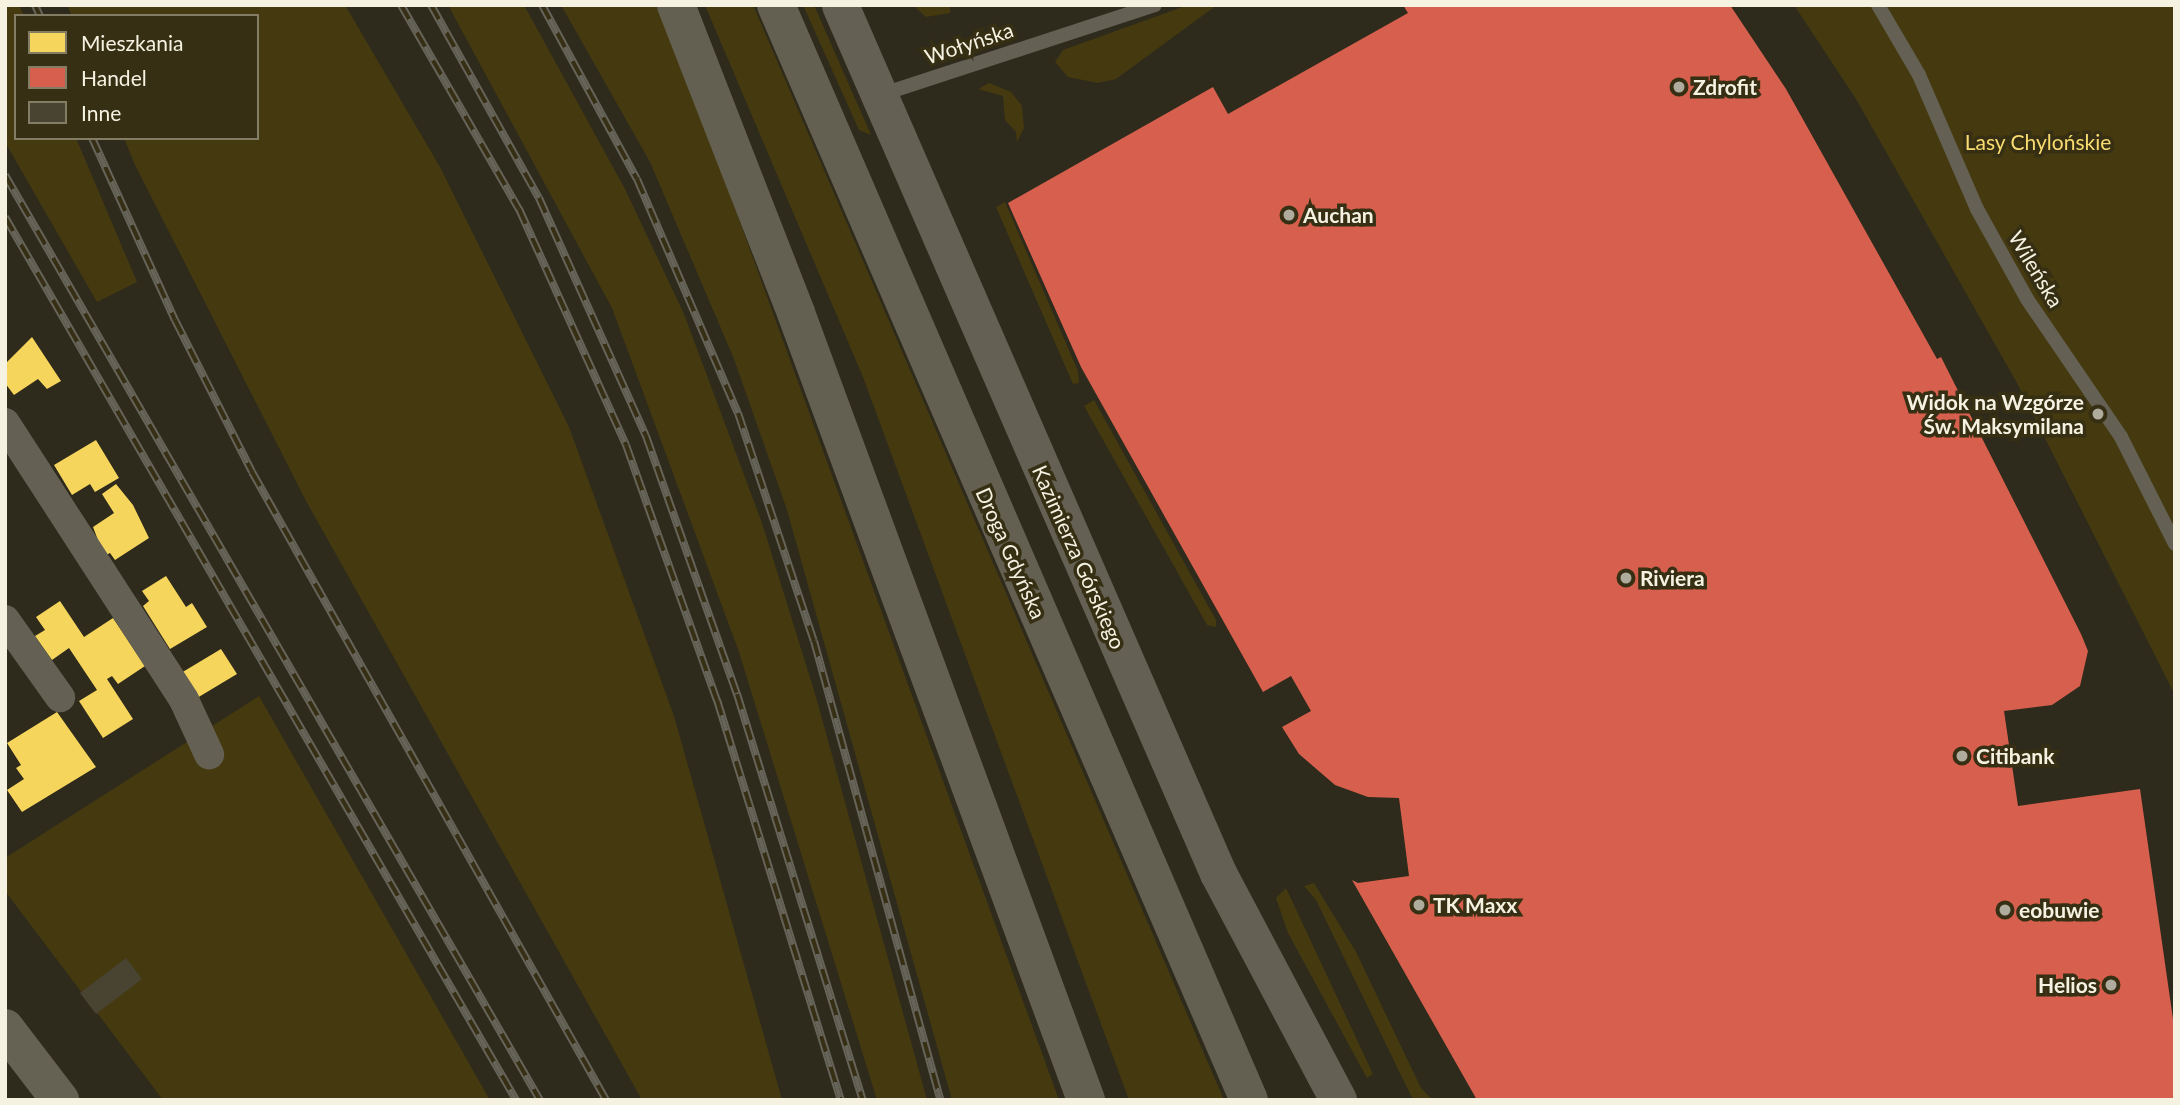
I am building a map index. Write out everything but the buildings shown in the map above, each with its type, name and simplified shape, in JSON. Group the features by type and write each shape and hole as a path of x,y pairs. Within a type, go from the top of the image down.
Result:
{"main road":[{"path":"676,5 796,313 1086,1100"},
{"name":"Droga Gdyńska","path":"776,5 1249,1100"},
{"path":"5,1028 60,1100"}],"street":[{"name":"Kazimierza Górskiego","path":"840,5 877,96 1218,873 1338,1100"},
{"path":"11,439 184,700 209,754"},
{"path":"5,620 60,697"}],"lane":[{"name":"Wołyńska","path":"877,96 1154,5"},
{"name":"Wileńska","path":"1878,5 1910,57 1977,209 2008,265 2121,437 2175,544"}],"green space":[{"path":"5,5 19,5 23,14 14,14 14,140 77,140 137,282 97,302 5,142"},
{"path":"67,5 345,5 440,167 569,427 674,716 782,1100 642,1100 305,499 135,165 125,140 259,140 259,14 71,14"},
{"path":"448,5 524,5 625,189 684,314 762,523 816,697 927,1100 877,1100 739,652 612,308"},
{"path":"561,5 656,5 725,181 1059,1100 952,1100 787,510 734,359 650,162"},
{"path":"705,5 753,5 1224,1100 1129,1100 863,377"},
{"path":"803,5 814,5 871,135 859,130"},
{"path":"913,5 950,5 950,13 926,17"},
{"path":"1188,5 1217,5 1116,79 1098,83 1068,77 1055,62 1063,50"},
{"name":"Lasy Chylońskie","path":"1794,5 2175,5 2175,695 2017,383 1856,99"},
{"path":"989,83 1011,92 1022,106 1024,128 1017,142 1016,132 1005,120 1003,96 978,89"},
{"path":"1005,202 1078,371 1079,383 1073,384 996,207"},
{"path":"1094,400 1216,620 1216,627 1207,625 1084,406"},
{"path":"259,696 490,1100 163,1100 5,891 5,858"},
{"path":"1314,883 1356,952 1421,1088 1433,1100 1413,1100 1316,900 1304,886"},
{"path":"1286,888 1373,1074 1367,1078 1288,933 1276,898"}],"railway":[{"path":"35,5 39,14"},
{"path":"401,5 519,209 626,445 717,700 841,1100"},
{"path":"431,5 539,198 646,436 737,694 863,1100"},
{"path":"542,5 637,179 738,413 814,641 940,1100"},
{"path":"93,140 175,320 252,472 606,1100"},
{"path":"5,175 540,1100"},
{"path":"5,217 516,1100"}],"place":[{"name":"Zdrofit","path":"1679,87"},
{"name":"Auchan","path":"1289,215"},
{"name":"Widok na Wzgórze Św. Maksymilana","path":"2098,414"},
{"name":"Riviera","path":"1626,578"},
{"name":"Citibank","path":"1962,756"},
{"name":"TK Maxx","path":"1419,905"},
{"name":"eobuwie","path":"2005,910"},
{"name":"Helios","path":"2111,985"}]}
